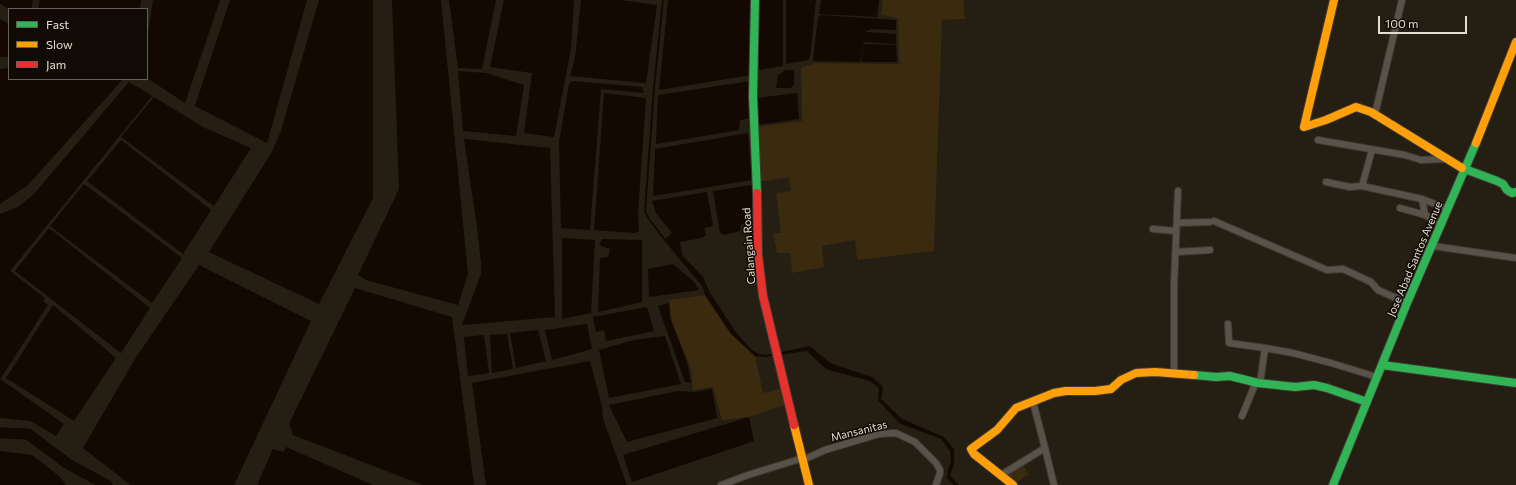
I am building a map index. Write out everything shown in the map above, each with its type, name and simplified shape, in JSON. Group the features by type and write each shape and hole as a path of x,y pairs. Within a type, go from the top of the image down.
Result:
{"street":[{"name":"Calangain Road","path":"755,0 753,96 758,256 763,296 809,485"},
{"path":"1334,0 1304,127 1326,120 1356,107 1375,114 1444,159 1465,170 1504,184 1507,190 1512,193 1516,192"},
{"path":"1375,114 1402,0"},
{"name":"Jose Abad Santos Avenue","path":"1333,485 1407,303 1465,170 1516,42"},
{"path":"1318,140 1405,155 1421,160 1444,159"},
{"path":"1362,186 1372,150"},
{"path":"1326,182 1350,187 1362,186 1422,199 1448,209"},
{"path":"1174,374 1178,191"},
{"path":"1422,199 1425,215"},
{"path":"1400,208 1425,215 1442,224"},
{"path":"1177,224 1212,222 1327,270 1343,269 1371,282 1378,290 1407,303"},
{"path":"1154,229 1176,231"},
{"path":"1432,246 1516,258"},
{"path":"1176,252 1210,250"},
{"path":"1228,324 1229,343 1265,348 1331,363 1377,378"},
{"path":"1242,416 1258,383 1265,348"},
{"path":"1382,365 1516,383"},
{"path":"1013,485 974,454 971,449 997,430 1016,408 1054,393 1066,391 1095,391 1111,388 1121,380 1136,373 1155,372 1216,377 1230,376 1258,383 1295,387 1314,385 1367,402"},
{"path":"1033,402 1054,485"},
{"name":"Mansanitas","path":"722,485 748,475 803,459 825,450 879,434 896,433 915,442 936,463 940,470 936,485"},
{"path":"1001,476 1045,448"}],"shaded area":[{"path":"0,0 33,0 31,8 8,8 0,4"},
{"path":"40,0 141,0 140,8 38,8"},
{"path":"153,0 220,0 185,103 148,79 148,33"},
{"path":"230,0 307,0 267,143 195,106"},
{"path":"319,0 373,0 373,198 319,304 209,252 272,152 281,131"},
{"path":"392,0 441,0 468,274 458,305 366,280 358,275 399,189"},
{"path":"449,0 496,0 482,69 458,68"},
{"path":"504,0 574,0 571,49 554,137 524,133 532,73 490,67"},
{"path":"581,0 620,0 657,5 646,83 570,76 575,58"},
{"path":"668,0 750,0 751,75 659,90"},
{"path":"757,0 783,0 783,66 759,70"},
{"path":"786,0 816,0 810,57 808,60 786,64"},
{"path":"821,0 879,0 877,17 819,14"},
{"path":"883,0 963,0 965,19 942,20 934,251 857,260 855,240 822,246 824,267 792,273 790,253 777,253 773,233 781,233 776,193 791,191 789,177 759,182 758,127 802,121 801,68 815,63 899,64 898,18 881,15"},
{"path":"821,15 896,20 896,30 871,29 866,31 896,34 896,44 864,42 861,59 859,62 815,61 813,60 818,17"},
{"path":"0,19 8,23 8,57 0,57"},
{"path":"864,44 896,45 897,62 861,62"},
{"path":"8,68 8,80 122,80 28,185 0,204 0,69"},
{"path":"786,70 794,70 794,85 790,88 776,88 778,75"},
{"path":"458,71 486,73 524,85 516,136 463,131"},
{"path":"572,81 642,87 644,93 601,89 590,230 561,228 559,142 569,84"},
{"path":"751,81 751,118 740,120 739,130 656,144 658,95"},
{"path":"129,82 152,96 10,271 45,298 43,301 48,305 0,379 0,214 18,207 34,194"},
{"path":"604,93 646,98 638,213 639,231 634,233 594,230"},
{"path":"797,93 799,119 758,125 757,98"},
{"path":"154,97 203,127 251,148 214,206 121,137"},
{"path":"748,133 752,180 653,196 655,149"},
{"path":"464,139 550,148 555,317 462,325 481,274 477,227"},
{"path":"121,140 211,210 183,254 87,181"},
{"path":"84,184 182,258 152,303 50,226"},
{"path":"752,185 754,222 744,223 741,225 740,231 724,235 720,233 713,191"},
{"path":"707,192 713,226 704,228 706,235 702,238 680,242 682,255 703,277 710,293 735,331 747,345 759,354 767,355 776,353 776,355 765,357 755,356 731,334 705,295 702,286 664,240 672,233 656,213 652,201"},
{"path":"49,228 150,308 121,353 15,271"},
{"path":"562,238 595,240 591,313 562,319"},
{"path":"602,239 642,240 642,302 598,312 600,258 608,257 610,249 599,245"},
{"path":"673,264 694,282 699,290 649,297 648,269"},
{"path":"199,265 311,321 234,485 131,485 83,448 135,359"},
{"path":"355,288 452,317 474,485 423,485 293,435 289,424"},
{"path":"705,295 731,334 755,356 763,393 784,388 787,404 749,417 722,420 713,387 693,390 691,369 672,322 669,300"},
{"path":"669,303 670,318 687,362 691,383 685,382 658,306"},
{"path":"53,305 116,358 74,421 6,378"},
{"path":"647,307 654,331 606,341 604,330 596,332 593,317"},
{"path":"587,324 592,349 552,360 545,330"},
{"path":"538,330 546,361 516,368 510,333"},
{"path":"507,334 513,369 492,373 490,335"},
{"path":"484,335 489,373 468,376 464,337"},
{"path":"665,336 681,384 609,398 599,350 634,340"},
{"path":"810,346 830,363 872,377 883,387 881,399 902,419 944,437 954,449 954,463 950,476 959,485 954,485 947,478 951,462 950,451 941,439 899,423 878,400 879,388 870,381 826,369 807,351 778,355 777,353"},
{"path":"590,361 602,407 603,419 627,485 486,485 472,383"},
{"path":"0,379 64,424 56,436 30,421 0,418"},
{"path":"712,389 717,418 627,442 609,405 678,391 694,392"},
{"path":"749,417 754,441 632,482 623,455"},
{"path":"286,447 373,485 257,485 273,449 283,452"},
{"path":"0,451 32,455 59,476 66,485 0,485"},
{"path":"1022,463 1029,474 1014,484 1003,476"}],"waterway":[{"path":"663,0 654,88 645,211 649,219 665,240"},
{"path":"0,433 28,434 68,464 107,485"}],"traffic: fast":[{"path":"755,0 753,96 757,193"},
{"path":"1333,485 1407,303 1476,143"},
{"path":"1462,168 1497,181 1503,184 1507,190 1512,193 1516,192"},
{"path":"1382,365 1516,383"},
{"path":"1194,375 1216,377 1230,376 1258,383 1295,387 1314,385 1367,402"}],"traffic: slow":[{"path":"1334,0 1304,127 1326,120 1356,107 1371,112 1462,168"},
{"path":"1476,143 1516,42"},
{"path":"1013,485 974,454 971,449 997,430 1016,408 1054,393 1111,389 1121,380 1136,373 1155,372 1194,375"},
{"path":"794,425 809,485"}],"traffic: jam":[{"path":"757,193 758,255 763,296 794,425"}]}
